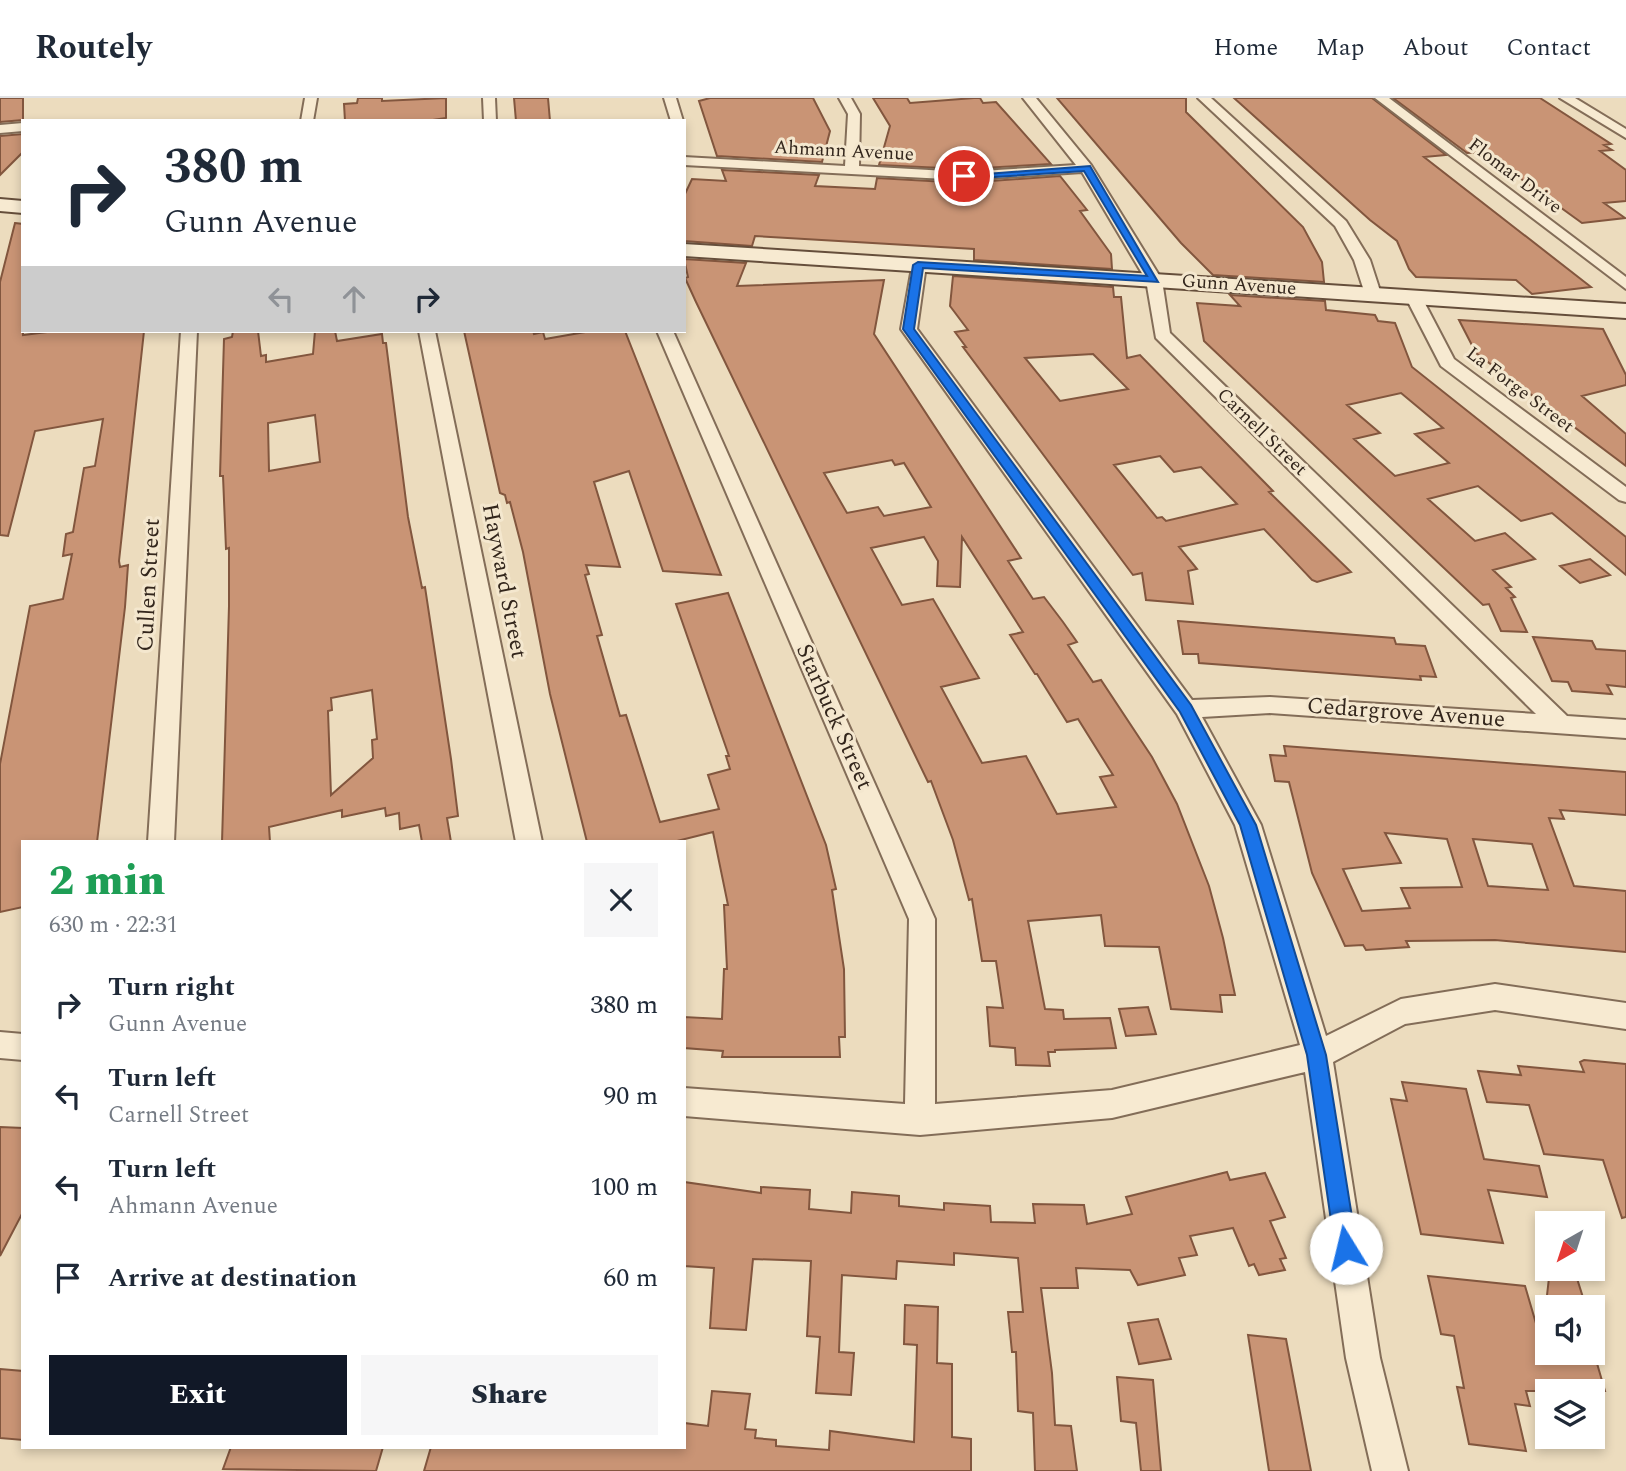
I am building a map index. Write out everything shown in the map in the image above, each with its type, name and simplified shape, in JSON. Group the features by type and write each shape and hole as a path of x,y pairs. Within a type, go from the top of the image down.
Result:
{"street":[{"path":"307,119 311,98"},
{"path":"489,98 490,119"},
{"path":"670,98 676,119"},
{"path":"845,98 854,114 852,171"},
{"name":"Carnell Street","path":"1029,98 1086,168 1154,280 1162,334 1559,723"},
{"path":"1204,98 1341,224 1362,260 1373,294"},
{"name":"Flomar Drive","path":"1381,98 1626,284"},
{"path":"1566,98 1626,134"},
{"path":"0,129 21,127"},
{"name":"Ahmann Avenue","path":"687,161 964,176 1086,168"},
{"name":"Gunn Avenue","path":"686,250 1626,311"},
{"path":"918,265 909,329 1186,709 1248,825 1317,1055 1363,1358 1390,1471"},
{"name":"La Forge Street","path":"1413,296 1447,362 1626,496"},
{"name":"Cullen Street","path":"161,840 189,333"},
{"name":"Hayward Street","path":"427,333 529,840"},
{"name":"Starbuck Street","path":"666,333 922,919 920,1120"},
{"name":"Cedargrove Avenue","path":"1186,709 1270,705 1626,729"},
{"path":"686,1102 920,1120 1112,1104 1317,1055 1401,1012 1495,997 1626,1016"},
{"path":"0,1045 21,1047"}],"building":[{"path":"0,98 23,98 23,119 0,122"},
{"path":"358,98 382,98 382,101 446,98 446,118 345,119 344,104 357,103"},
{"path":"514,98 548,98 550,119 516,119"},
{"path":"710,98 813,98 830,131 822,162 717,156 699,101"},
{"path":"873,98 907,98 910,103 974,98 980,98 983,103 996,102 1051,164 964,169 879,165 890,126"},
{"path":"1057,98 1186,98 1186,112 1303,227 1322,262 1324,282 1213,275 1181,243"},
{"path":"1234,98 1372,98 1446,155 1424,157 1591,287 1532,294 1516,280 1416,277 1409,269 1397,241"},
{"path":"1393,98 1540,98 1611,144 1604,145 1612,150 1600,151 1626,170 1626,201 1604,203 1625,218 1582,223 1484,152 1467,153"},
{"path":"21,134 21,154 0,175 0,136"},
{"path":"722,170 819,175 815,186 875,189 877,178 964,183 1060,176 1087,210 1080,211 1111,254 1112,269 974,260 974,249 755,236 752,246 686,241 686,192 692,179 726,181"},
{"path":"15,223 21,224 23,335 144,333 119,561 120,567 128,565 125,607 97,840 21,840 21,907 0,912 0,764 30,606 63,599 72,554 63,556 66,534 73,532 84,468 95,466 103,419 35,431 8,536 0,535 0,282"},
{"path":"686,259 746,263 737,286 884,280 874,334 1021,558 1008,561 1033,599 1044,597 1077,642 1068,645 1093,682 1101,680 1152,757 1177,804 1209,886 1223,938 1235,995 1220,995 1222,1012 1171,1009 1159,947 1105,946 1101,915 1028,921 1045,1009 1063,1010 1064,1019 1110,1018 1116,1048 1055,1050 1048,1052 1050,1066 1016,1065 1015,1048 990,1046 987,1007 1003,1008 996,961 982,961 972,899 969,900 953,840 931,781 928,782 686,278","holes":["892,460 895,465 904,463 931,507 884,516 878,507 847,513 824,473","924,537 938,561 937,586 960,587 962,537 1023,632 1010,635 1067,722 1078,719 1113,775 1100,777 1116,807 1057,814 1026,756 982,763 941,687 979,678 933,599 902,605 871,548"]},
{"path":"953,276 1113,287 1114,297 1121,297 1127,358 1140,355 1273,491 1269,492 1351,572 1317,582 1312,580 1264,529 1179,547 1197,569 1188,571 1193,604 1146,600 1142,573 1133,575 963,347 966,347 955,332 968,330 950,306","holes":["1093,354 1128,389 1060,401 1025,358","1160,456 1174,472 1201,467 1237,504 1166,521 1162,517 1157,518 1114,465"]},
{"path":"1230,295 1325,301 1326,310 1375,315 1378,321 1395,323 1412,367 1626,537 1626,575 1552,513 1521,521 1478,486 1428,499 1475,541 1505,533 1535,559 1493,570 1511,587 1506,588 1515,597 1511,598 1527,632 1501,631 1489,604 1483,605 1204,341 1197,303 1240,306","holes":["1401,393 1443,428 1415,434 1449,463 1395,476 1354,439 1380,433 1347,405"]},
{"path":"1459,320 1603,329 1626,375 1626,385 1582,396 1626,434 1626,466 1476,353"},
{"path":"233,333 258,333 261,356 266,355 266,362 313,354 315,333 335,333 337,341 382,334 383,343 386,343 408,517 422,588 425,587 451,759 458,816 447,818 451,840 422,840 419,825 400,829 399,813 386,816 385,808 342,817 342,810 269,827 270,840 222,840 229,606 229,548 226,549 223,476 220,476 224,339 232,337","holes":["315,415 320,462 269,471 268,423","372,690 377,739 372,740 373,758 331,795 328,711 332,710 331,698"]},
{"path":"464,333 543,333 545,339 580,333 626,333 721,575 663,571 629,471 594,482 620,567 586,565 589,574 585,575 602,635 597,636 620,716 626,715 660,822 719,809 708,775 730,769 726,756 729,756 676,604 728,593 826,845 836,889 832,890 844,969 845,1037 839,1037 840,1057 722,1057 723,1051 686,1048 686,1017 722,1019 724,969 727,969 724,905 728,905 713,832 681,840 586,840 550,694 523,552 510,502 507,503 505,495 500,493"},
{"path":"1590,559 1610,575 1580,583 1560,566"},
{"path":"1178,621 1394,638 1396,644 1425,646 1436,677 1420,676 1421,680 1199,663 1198,654 1183,654"},
{"path":"1533,637 1592,641 1596,649 1626,651 1626,687 1607,685 1612,694 1572,691 1568,682 1552,681"},
{"path":"1284,746 1626,772 1626,815 1560,810 1564,819 1549,818 1574,886 1626,891 1626,952 1495,940 1406,941 1409,947 1366,950 1363,945 1345,946 1312,873 1289,782 1275,781 1270,755 1286,756","holes":["1385,833 1447,839 1462,887 1401,888 1410,908 1362,911 1343,869 1401,863","1473,839 1532,844 1548,890 1488,886"]},
{"path":"1148,1007 1156,1034 1126,1036 1119,1009"},
{"path":"1584,1060 1626,1064 1626,1217 1622,1218 1603,1160 1544,1154 1529,1105 1487,1102 1478,1071 1521,1075 1518,1066 1584,1072 1580,1062"},
{"path":"1402,1082 1466,1089 1484,1159 1539,1166 1547,1197 1488,1190 1503,1243 1421,1234 1391,1099 1407,1101"},
{"path":"0,1127 21,1128 21,1216 0,1256"},
{"path":"1227,1172 1230,1180 1265,1173 1285,1217 1270,1221 1286,1258 1280,1259 1285,1270 1259,1275 1254,1264 1249,1266 1233,1228 1190,1236 1197,1255 1179,1258 1185,1275 1138,1285 1130,1270 1076,1268 1078,1288 1041,1288 1052,1373 1055,1425 1071,1426 1077,1471 1035,1471 1033,1413 1018,1411 1016,1352 1012,1352 1008,1312 1023,1312 1018,1258 954,1253 954,1265 897,1261 896,1279 842,1275 839,1352 854,1353 851,1395 816,1393 820,1337 807,1336 811,1261 753,1259 746,1330 710,1328 714,1268 686,1266 686,1182 761,1193 761,1187 810,1190 809,1209 851,1213 852,1192 899,1196 899,1206 944,1210 944,1203 990,1206 991,1222 1035,1223 1033,1204 1084,1205 1087,1224 1132,1214 1126,1197"},
{"path":"1428,1276 1525,1286 1535,1320 1535,1365 1597,1365 1602,1379 1535,1379 1535,1391 1526,1391 1530,1406 1515,1404 1526,1451 1469,1444 1457,1387 1464,1388 1454,1336 1441,1334"},
{"path":"1549,1281 1578,1281 1582,1295 1547,1295"},
{"path":"905,1305 938,1307 937,1363 952,1364 952,1437 971,1439 971,1471 424,1471 430,1449 686,1449 686,1423 708,1426 712,1391 750,1394 745,1429 756,1430 755,1438 776,1440 776,1446 829,1450 830,1431 914,1442 917,1345 904,1344"},
{"path":"1158,1319 1171,1359 1139,1364 1128,1323"},
{"path":"1248,1335 1286,1339 1311,1471 1269,1471"},
{"path":"0,1369 21,1371 21,1440 0,1438"},
{"path":"1117,1377 1153,1380 1161,1471 1141,1471 1136,1423 1121,1421"},
{"path":"230,1449 382,1449 376,1471 223,1469"}],"route":[{"path":"964,176 1086,168 1154,280 918,265 909,329 1186,709 1248,825 1317,1055 1346,1248"}]}
